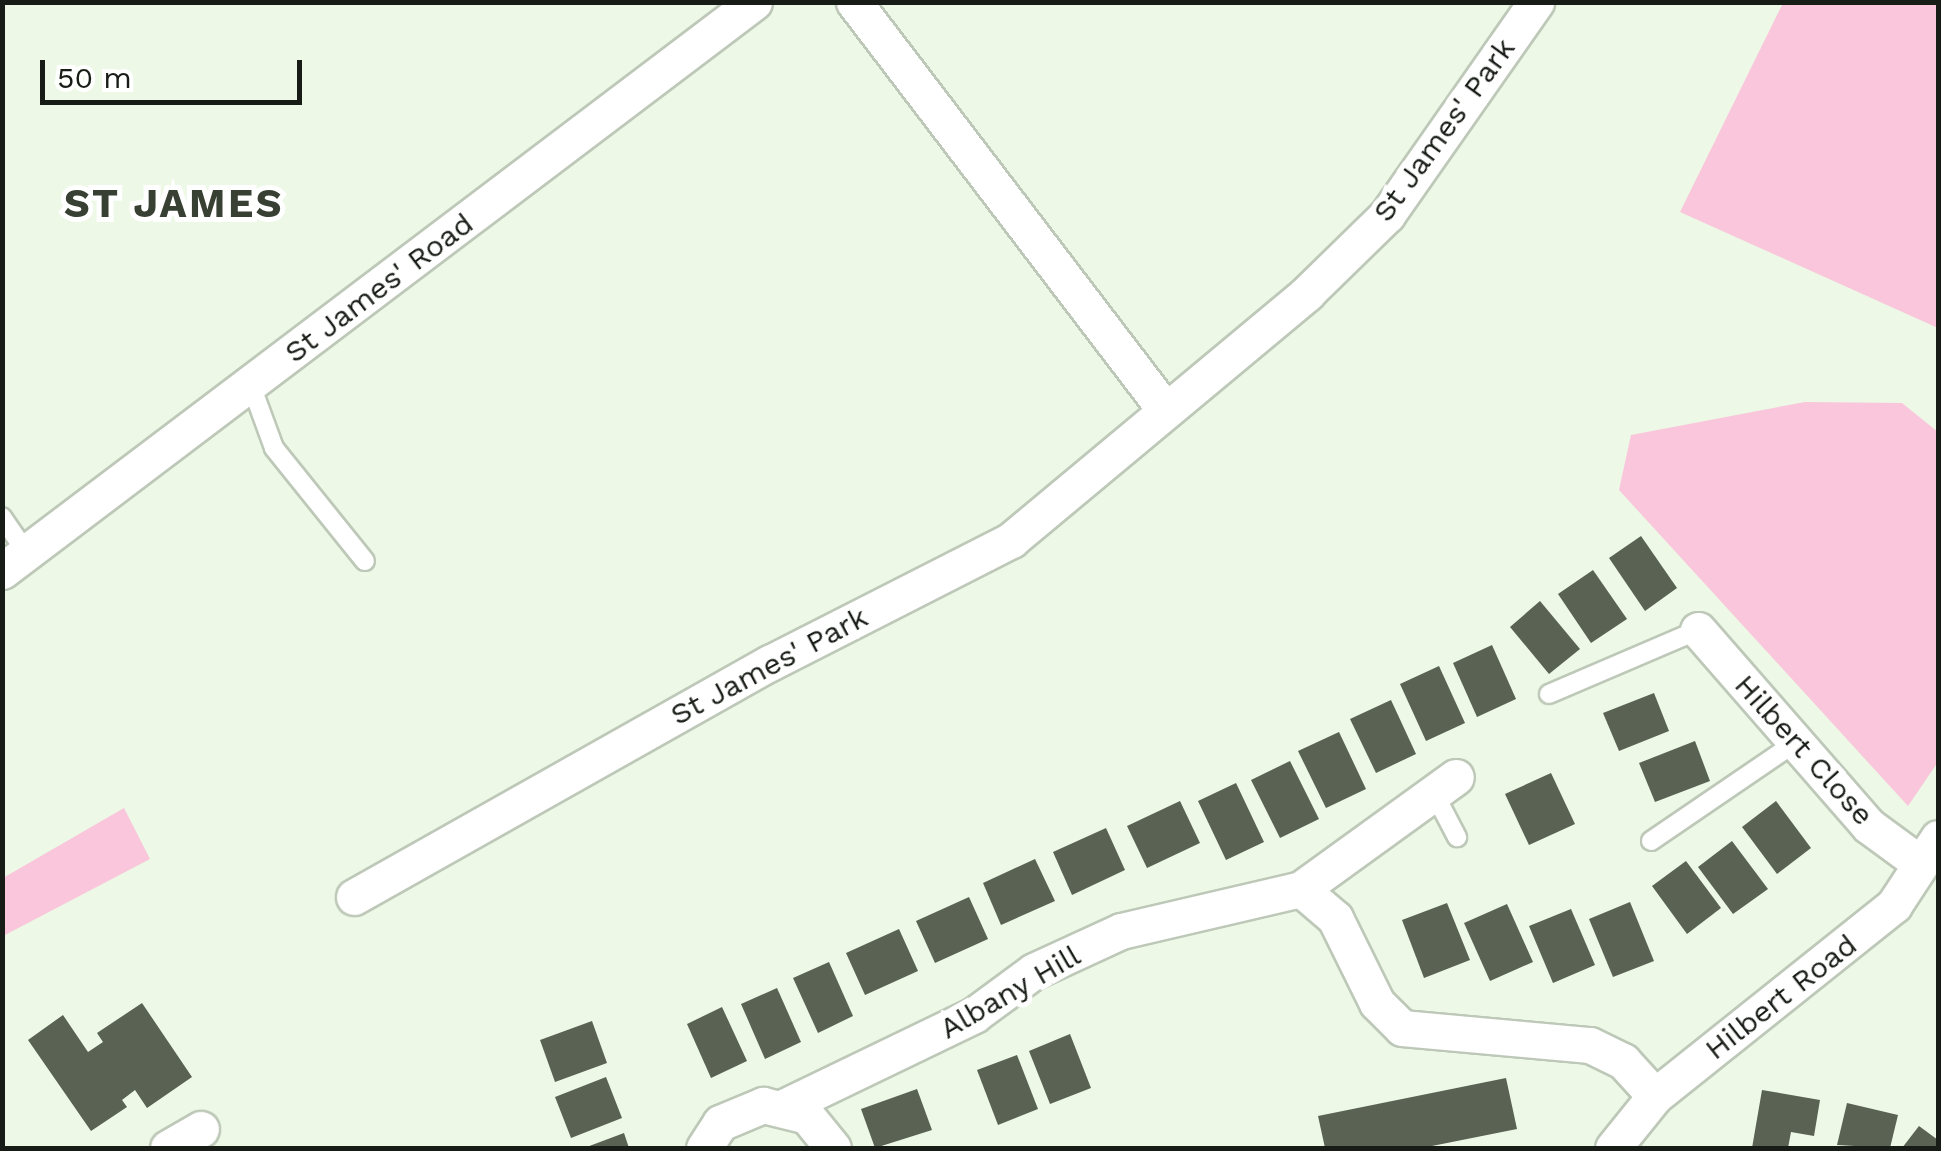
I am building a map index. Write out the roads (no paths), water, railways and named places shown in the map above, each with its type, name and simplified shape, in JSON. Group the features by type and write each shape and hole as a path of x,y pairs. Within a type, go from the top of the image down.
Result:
{"street":[{"name":"St James' Road","path":"15,563 754,2"},
{"path":"854,2 1166,411"},
{"name":"St James' Park","path":"354,897 770,663 1011,540 1307,293 1387,215 1536,2"},
{"name":"Hilbert Close","path":"1698,630 1869,826 1928,850"},
{"name":"Albany Hill","path":"704,1148 720,1123 740,1110 786,1106 974,1015 1034,971 1121,931 1301,889 1445,785"},
{"name":"Hilbert Road","path":"1613,1148 1655,1096 1883,915 1928,850"},
{"path":"1301,889 1335,918 1377,1003 1402,1028 1590,1044 1623,1060 1655,1096"},
{"path":"786,1106 807,1116 832,1148"},
{"path":"168,1148 201,1129"}],"lane":[{"path":"251,385 274,448 365,561"},
{"path":"2,518 15,563"},
{"path":"1549,694 1698,630"},
{"path":"1651,841 1796,742"},
{"path":"1445,785 1457,837"}],"district":[{"name":"ST JAMES","path":"174,204"}]}
